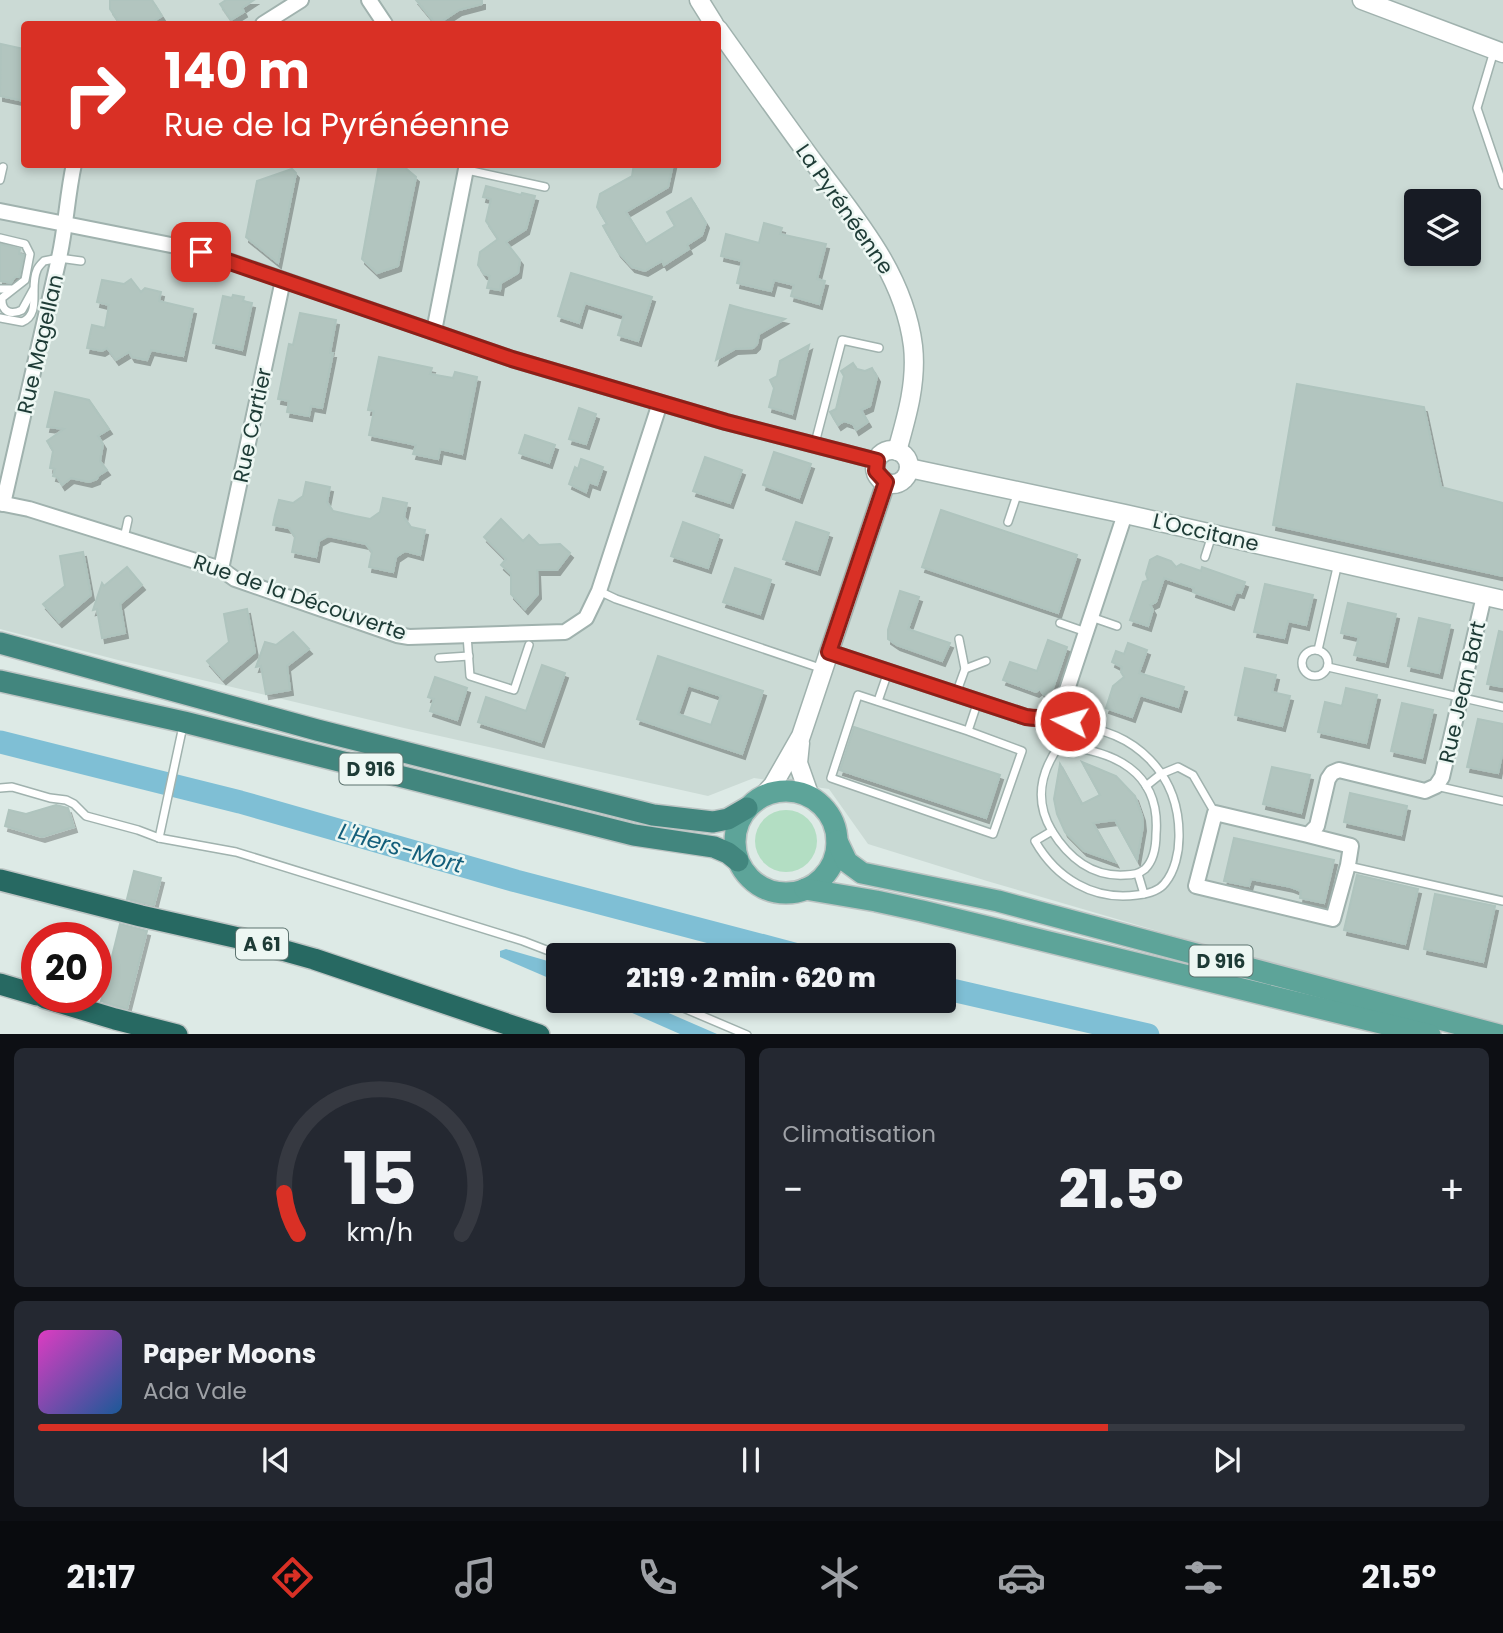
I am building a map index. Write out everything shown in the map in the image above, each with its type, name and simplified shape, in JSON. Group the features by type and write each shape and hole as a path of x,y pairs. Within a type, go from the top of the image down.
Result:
{"highway":[{"name":"D 916","path":"0,643 317,730 653,815 713,822 727,819 755,802"},
{"name":"D 916","path":"0,681 184,722 634,835 714,847 738,861"},
{"name":"A 61","path":"0,880 255,942 538,1034"},
{"path":"0,984 21,990"},
{"path":"95,1013 177,1034"}],"main road":[{"path":"779,791 795,791 810,797 821,804 835,828 835,856 828,870 818,881 805,889 789,893 758,885 738,861 735,834 739,820 755,802 779,791"},
{"name":"D 916","path":"837,841 847,862 862,873 1010,904 1499,1034"},
{"name":"D 916","path":"805,889 899,906 1430,1034"}],"street":[{"path":"268,21 301,0"},
{"path":"369,0 383,21"},
{"path":"1362,0 1499,52"},
{"name":"La Pyrénéenne","path":"721,33 858,222 893,278 909,324 914,366 909,411 897,451"},
{"name":"Rue Magellan","path":"1,504 59,258 73,168"},
{"path":"434,331 467,168"},
{"path":"0,211 186,248 512,359 877,461"},
{"name":"Rue Cartier","path":"221,569 252,402 283,280"},
{"name":"Rue de la Découverte","path":"1,504 29,509 221,569 235,579 397,635 410,637 565,632 586,618 599,591 654,399"},
{"path":"887,451 897,451 906,458 909,468 901,481 886,482 876,471 877,461 887,451"},
{"name":"L'Occitane","path":"909,468 1125,513 1503,600"},
{"path":"755,802 773,785 801,736 886,482"},
{"path":"826,660 888,672 1026,717 1042,720 1052,716 1061,708 1125,513"},
{"name":"Rue Jean Bart","path":"1308,835 1317,826 1328,779 1332,773 1339,770 1424,791 1436,786 1442,776 1484,596"},
{"path":"801,736 798,763 810,797"},
{"path":"1215,813 1308,835 1351,846 1333,919 1196,886 1215,813"}],"lane":[{"path":"1499,52 1477,108 1503,185"},
{"path":"0,180 3,167"},
{"path":"471,168 545,187"},
{"path":"0,238 25,244 30,254 25,280 2,298 1,305 4,310 12,313 22,310 33,290"},
{"path":"0,318 26,321 34,307 33,290 37,270 44,261 59,258 81,261"},
{"path":"0,289 11,289"},
{"path":"815,443 842,340 879,348"},
{"path":"1008,522 1019,491"},
{"path":"124,539 128,520"},
{"path":"1205,557 1212,534"},
{"path":"1318,650 1339,563"},
{"path":"599,591 616,599 826,660"},
{"path":"1091,617 1117,626"},
{"path":"1060,622 1086,632"},
{"path":"467,634 470,676 514,690 529,645"},
{"path":"956,694 965,669 959,639"},
{"path":"1318,650 1327,658 1328,667 1318,676 1310,676 1303,670 1303,657 1309,651 1318,650"},
{"path":"439,658 469,656"},
{"path":"965,669 986,661"},
{"path":"1328,667 1503,707"},
{"path":"878,701 888,672"},
{"path":"858,695 968,731 1022,751 993,834 831,778 858,695"},
{"path":"968,731 978,701"},
{"path":"1052,831 1035,841 1051,864 1070,880 1104,895 1144,894 1165,884 1179,844 1176,805 1161,774 1149,759 1126,740 1100,729 1073,726 1061,708"},
{"path":"1042,720 1059,746"},
{"path":"159,838 184,722"},
{"path":"1059,746 1093,750 1115,757 1134,771 1146,786 1156,815 1156,837 1152,858 1138,874 1120,876 1092,870 1073,858 1045,820 1040,798 1043,774 1059,746"},
{"path":"1146,786 1161,774 1178,767 1193,775 1215,813"},
{"name":"Rue Jean Bart","path":"1436,786 1503,801"},
{"path":"0,788 12,787 50,799 66,800 86,816 159,838 236,852 546,950"},
{"path":"1348,865 1503,901"},
{"path":"1138,874 1144,894"},
{"path":"696,1013 747,1034"}],"shaded area":[{"path":"0,0 1503,0 1503,1026 1393,1000 868,844 829,789 754,778 708,796 404,728 0,629"}],"green space":[{"path":"780,810 792,810 808,819 815,829 815,853 808,863 792,872 780,872 769,867 760,858 755,847 755,835 760,824 769,815"}],"water":[{"path":"506,949 546,961 546,977 500,957 500,951"},
{"path":"632,1013 669,1013 717,1034 680,1034"}],"building":[{"path":"110,0 152,0 162,16 154,21 118,21 110,9"},
{"path":"226,0 254,0 242,8 244,12 231,20 220,4"},
{"path":"416,0 482,0 482,4 459,10 442,21 433,21"},
{"path":"1,44 21,48 21,100 0,96"},
{"path":"378,168 406,168 416,177 398,266 377,273 362,259"},
{"path":"633,168 672,168 668,187 626,212 646,244 675,226 667,212 691,198 706,223 702,235 687,245 689,249 664,265 662,261 645,271 632,267 618,252 603,226 607,224 597,207 600,194 632,176"},
{"path":"292,169 296,173 278,263 246,237 257,181"},
{"path":"486,186 535,196 526,229 506,242 520,260 518,273 501,283 500,290 487,288 490,276 484,274 478,265 480,252 498,239 486,221 491,199 483,197"},
{"path":"764,223 782,228 780,234 826,244 817,279 825,281 819,304 791,296 794,285 774,280 771,291 737,283 742,261 721,256 726,234 759,243"},
{"path":"0,244 20,249 19,254 24,255 19,277 15,277 11,283 0,281"},
{"path":"571,273 652,297 638,341 618,335 624,315 585,303 579,323 558,316"},
{"path":"131,279 141,292 145,288 161,292 159,301 193,309 183,356 151,350 147,360 132,357 129,352 116,360 107,348 102,351 87,348 92,325 105,328 109,305 97,302 102,280 124,284"},
{"path":"233,295 244,297 243,301 252,303 242,350 213,343 223,296 232,298"},
{"path":"730,305 785,319 759,334 757,344 753,348 735,349 716,360"},
{"path":"300,313 336,320 330,353 333,353 322,408 311,406 309,416 287,412 289,401 278,399 289,344 293,345"},
{"path":"809,345 792,414 769,407 774,388 770,380 777,376 780,361"},
{"path":"379,357 432,368 430,374 453,378 455,372 477,377 462,454 440,449 438,459 413,454 416,445 369,435 374,411 368,410"},
{"path":"853,363 857,369 865,371 872,368 877,377 870,406 861,410 868,422 856,430 853,424 844,421 838,425 830,412 836,409 844,376 841,371"},
{"path":"1297,384 1424,407 1441,487 1503,503 1503,576 1273,525"},
{"path":"55,392 89,400 109,429 98,436 103,444 100,461 107,470 97,479 89,482 71,478 62,485 57,477 53,476 55,469 50,468 53,451 47,441 64,429 47,427"},
{"path":"579,408 596,414 586,444 569,439"},
{"path":"525,435 555,445 549,463 519,453"},
{"path":"774,452 811,464 799,498 763,485"},
{"path":"705,457 742,470 730,503 693,491"},
{"path":"581,459 603,467 597,485 589,482 586,492 569,484"},
{"path":"306,482 330,487 327,502 333,511 355,516 370,519 380,512 383,498 407,503 404,517 411,527 425,530 420,555 405,551 396,557 393,572 369,567 372,552 366,544 328,536 319,541 316,557 292,552 295,537 289,528 273,525 275,515 279,500 293,503 303,496"},
{"path":"941,510 1077,555 1058,613 922,567"},
{"path":"501,519 523,541 529,535 539,545 560,544 570,553 557,570 537,570 538,594 525,609 511,594 511,574 501,565 506,559 484,537"},
{"path":"683,522 719,535 708,568 671,556"},
{"path":"796,522 829,533 817,570 783,559"},
{"path":"83,552 91,595 59,622 43,604 65,586 60,556"},
{"path":"1157,556 1171,561 1176,567 1181,564 1201,571 1202,567 1245,582 1241,593 1236,592 1231,605 1193,592 1194,588 1164,578 1156,602 1150,605 1153,610 1148,626 1130,620 1143,582 1148,580 1146,574 1150,560"},
{"path":"127,567 142,585 120,604 125,633 102,638 97,609 93,610 102,583 104,586"},
{"path":"735,568 771,580 760,614 723,602"},
{"path":"1265,584 1313,595 1306,625 1288,621 1284,638 1254,632"},
{"path":"900,591 919,597 908,629 950,643 942,661 897,645 888,639 888,630"},
{"path":"1348,603 1396,614 1385,662 1354,655 1359,637 1341,633"},
{"path":"247,609 255,652 223,679 207,661 229,642 224,614"},
{"path":"1419,618 1450,625 1439,673 1408,666"},
{"path":"1499,631 1503,632 1503,687 1487,684"},
{"path":"293,632 309,649 287,666 290,690 266,694 261,666 256,667 265,642 276,645"},
{"path":"1048,640 1067,647 1050,697 1040,689 1036,692 1003,680 1010,662 1037,671"},
{"path":"1128,643 1147,650 1139,673 1184,687 1178,707 1140,695 1132,717 1106,708 1113,686 1124,677 1122,667 1112,662 1116,651 1124,654"},
{"path":"658,656 763,691 742,754 637,719","holes":["688,685 721,696 711,725 678,714"]},
{"path":"542,665 565,673 541,742 478,722 486,697 526,711"},
{"path":"1245,668 1276,675 1272,692 1290,696 1282,726 1235,715"},
{"path":"435,677 467,688 457,720 430,711 434,699 428,697"},
{"path":"1346,688 1377,695 1366,743 1318,732 1325,702 1342,706"},
{"path":"1402,703 1433,710 1422,758 1391,751"},
{"path":"1478,719 1503,724 1503,750 1498,773 1467,767"},
{"path":"854,727 1000,775 986,818 840,770"},
{"path":"1082,762 1116,776 1135,796 1143,826 1137,860 1115,820 1093,823 1115,862 1084,851 1065,832 1054,799 1060,764 1082,804 1100,795"},
{"path":"1272,767 1310,775 1301,813 1263,804"},
{"path":"1350,793 1407,806 1401,835 1344,822"},
{"path":"56,805 68,808 74,827 42,837 5,826 9,810 26,814"},
{"path":"1234,838 1334,860 1324,903 1300,898 1301,891 1291,887 1251,879 1249,886 1224,881"},
{"path":"134,871 161,878 154,905 127,899"},
{"path":"1357,875 1418,889 1405,944 1344,930"},
{"path":"1435,894 1495,906 1483,962 1424,949"},
{"path":"120,924 147,931 127,1009 112,1004 112,956"}],"waterway":[{"name":"L'Hers-Mort","path":"0,742 240,802 516,881 752,943"},
{"name":"L'Hers-Mort","path":"956,991 1144,1034"}],"route":[{"path":"201,252 512,359 726,422 877,461 875,466 878,476 886,482 829,652 1026,717 1042,720 1061,708 1070,721"}]}
